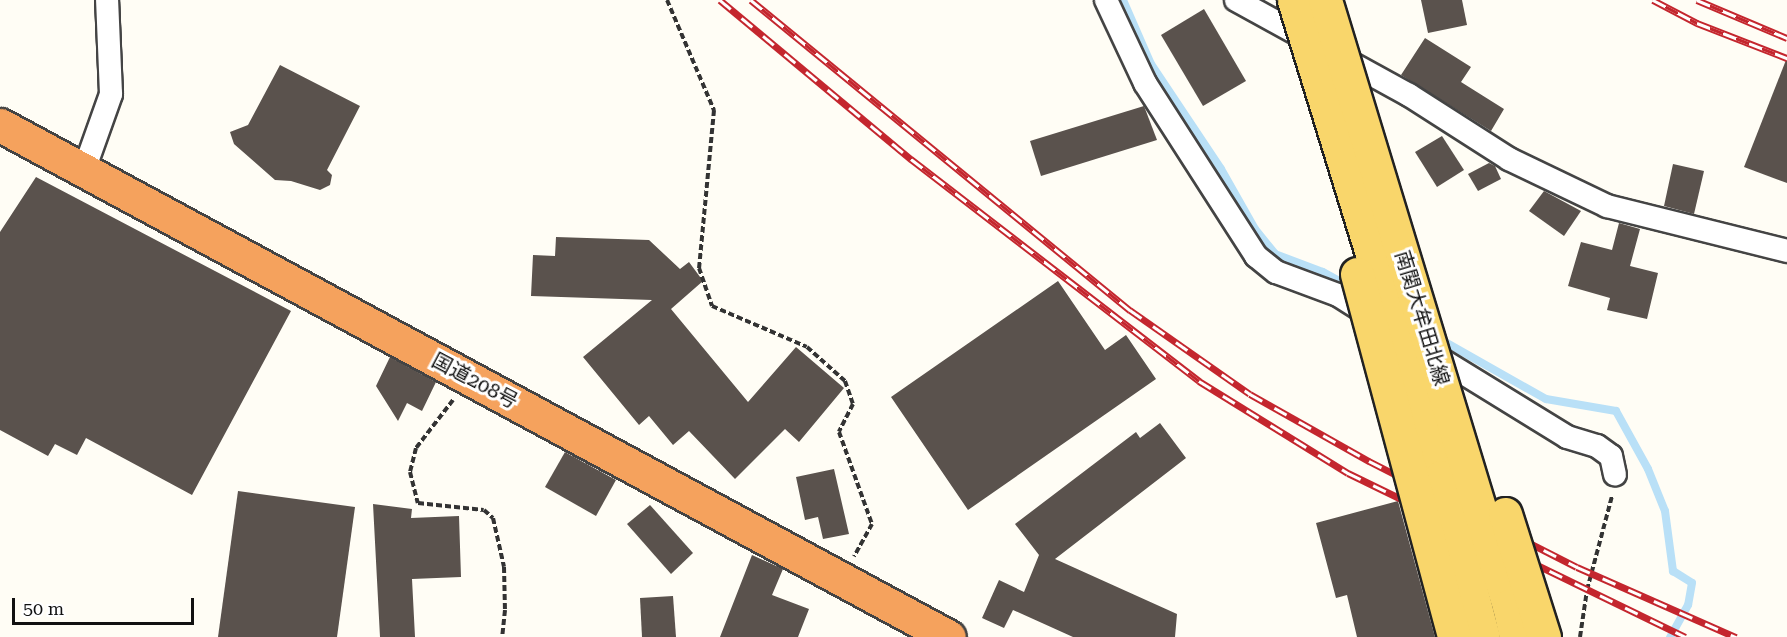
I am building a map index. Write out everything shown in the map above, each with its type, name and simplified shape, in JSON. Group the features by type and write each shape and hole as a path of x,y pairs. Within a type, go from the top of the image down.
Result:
{"highway":[{"name":"国道208号","path":"0,125 949,637"}],"main road":[{"name":"南関大牟田北線","path":"1294,0 1441,477 1483,637"},
{"name":"南関大牟田北線","path":"1325,0 1509,606 1516,637"},
{"path":"1329,114 1336,192 1454,637"},
{"path":"1394,227 1497,489 1544,637"}],"street":[{"path":"84,170 111,94 107,0"},
{"path":"1106,0 1145,82 1256,256 1276,272 1338,295 1567,437 1597,446 1611,456 1615,475"},
{"path":"1236,0 1409,95 1509,159 1607,206 1787,250"}],"path":[{"path":"667,0 714,110 699,268 712,306 807,347 845,381 853,404 839,432 872,524 842,578"},
{"path":"469,378 416,448 410,472 418,503 484,510 493,518 504,567 505,610 502,637"},
{"path":"1580,637 1587,590 1615,475"}],"building":[{"path":"1421,0 1462,0 1467,25 1428,33"},
{"path":"1204,9 1246,81 1203,106 1161,35"},
{"path":"1425,38 1471,67 1461,82 1504,109 1491,131 1401,75"},
{"path":"1787,61 1787,183 1744,167"},
{"path":"280,65 360,106 327,170 332,175 330,185 320,190 291,181 275,180 234,144 230,132 248,125"},
{"path":"1144,106 1157,140 1041,176 1030,141"},
{"path":"1442,136 1464,170 1437,187 1415,152"},
{"path":"1489,163 1495,166 1501,179 1478,191 1468,174"},
{"path":"1673,164 1704,171 1694,214 1664,206"},
{"path":"36,177 291,311 192,495 86,438 77,455 55,444 48,456 0,430 0,232"},
{"path":"1544,191 1581,211 1564,236 1529,211"},
{"path":"1619,223 1640,229 1630,266 1658,273 1647,319 1607,310 1610,298 1568,286 1581,242 1612,250"},
{"path":"556,237 649,240 680,269 689,262 703,281 671,309 748,402 796,347 844,388 799,442 785,429 735,479 689,431 673,445 649,416 639,425 583,357 652,300 531,296 533,255 555,256"},
{"path":"1058,281 1105,350 1126,335 1156,379 968,510 891,397"},
{"path":"390,357 436,382 422,411 407,403 398,421 376,386"},
{"path":"1160,423 1186,458 1055,559 1177,614 1175,637 1073,637 1013,610 1004,628 982,618 999,580 1024,592 1039,555 1015,524 1136,432 1140,438"},
{"path":"565,452 616,480 596,516 545,487"},
{"path":"834,469 849,534 823,539 818,517 805,520 796,477"},
{"path":"238,491 355,507 337,637 218,637"},
{"path":"1398,501 1435,637 1357,637 1347,595 1336,598 1316,523"},
{"path":"373,504 412,509 411,518 459,516 461,577 412,579 415,637 380,637"},
{"path":"650,505 693,553 671,574 627,524"},
{"path":"752,555 783,569 772,595 809,609 798,637 720,637"},
{"path":"673,596 676,637 642,637 640,598"}],"waterway":[{"path":"1123,0 1151,64 1221,169 1255,229 1275,254 1323,272 1350,287"},
{"path":"1438,338 1546,399 1616,411 1648,469 1665,511 1673,571 1692,583 1688,605 1670,637"}],"railway":[{"path":"720,0 911,159 1199,381 1348,473 1685,637"},
{"path":"751,0 1130,310 1250,394 1369,461 1577,567 1736,637"},
{"path":"1653,0 1697,23 1787,58"},
{"path":"1697,0 1787,38"}]}
